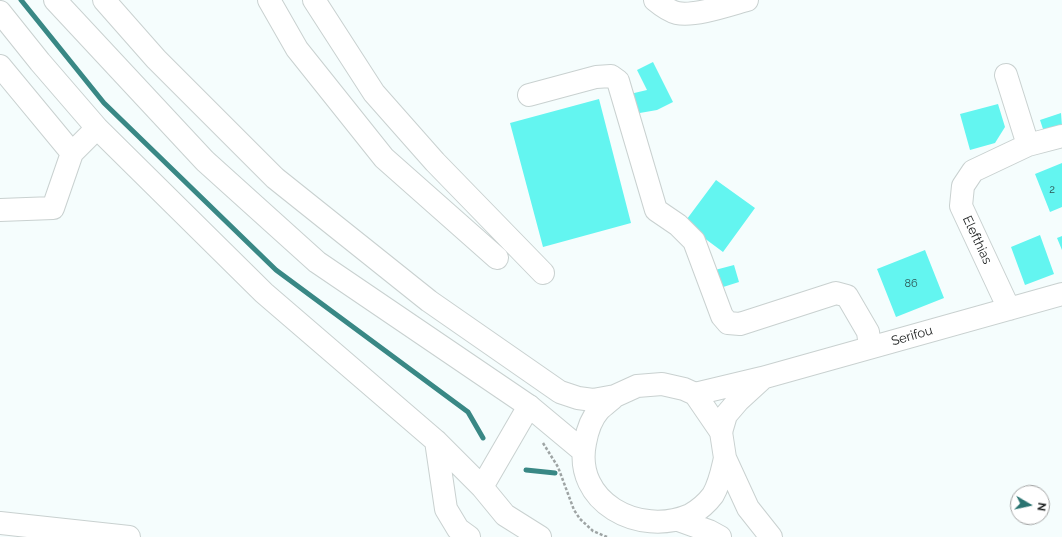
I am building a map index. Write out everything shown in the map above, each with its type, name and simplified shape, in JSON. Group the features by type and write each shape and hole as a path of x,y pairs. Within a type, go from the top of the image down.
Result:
{"main road":[{"path":"55,0 205,161 317,262 529,406 583,452"},
{"path":"104,0 156,59 275,178 429,301 560,392 578,398 593,400 615,396 637,386 662,384 684,389 695,394 721,432 725,458 748,508 771,537"},
{"path":"269,0 297,49 384,158 497,258"},
{"path":"314,0 374,94 436,162 543,273"},
{"path":"656,0 676,13 696,13 747,0"},
{"path":"0,12 40,62 97,128 264,293 436,441 482,487 505,515 540,537"},
{"path":"0,66 72,153"},
{"path":"1006,75 1028,145"},
{"path":"529,95 596,77 611,76 618,81 656,210 678,225 694,241 722,316 728,323 740,324 836,293 847,296 868,332 870,348"},
{"path":"350,114 374,94"},
{"path":"0,210 53,208 72,153 97,128"},
{"name":"Elefthias","path":"1009,309 961,206 963,186 974,171 1028,145 1062,136"},
{"name":"Serifou","path":"695,394 762,378 1062,294"},
{"name":"Serifou","path":"721,432 726,415 762,378"},
{"path":"615,396 599,411 588,430 583,452 585,472 593,491 606,507 622,518 641,525 661,526 681,521 698,510 712,496 721,477 725,458"},
{"path":"482,487 529,406"},
{"path":"436,441 446,509 458,529 469,537"},
{"path":"681,521 709,531 720,537"},
{"path":"0,523 129,537"}],"building":[{"path":"653,62 673,102 657,110 634,114 630,94 647,90 637,70"},
{"path":"599,99 631,223 543,247 510,123"},
{"path":"998,104 1005,127 995,143 970,150 960,114"},
{"path":"1061,113 1062,126 1044,132 1040,120"},
{"path":"1062,163 1062,207 1050,212 1035,174"},
{"path":"716,180 755,208 723,252 684,223"},
{"path":"1040,235 1054,274 1025,285 1011,247"},
{"path":"1062,236 1062,250 1057,238"},
{"path":"925,250 944,298 896,317 877,269"},
{"path":"734,265 739,282 720,288 715,270"}],"waterway":[{"path":"21,0 104,103 276,270 468,412 483,438"},
{"path":"526,470 555,473"}]}
